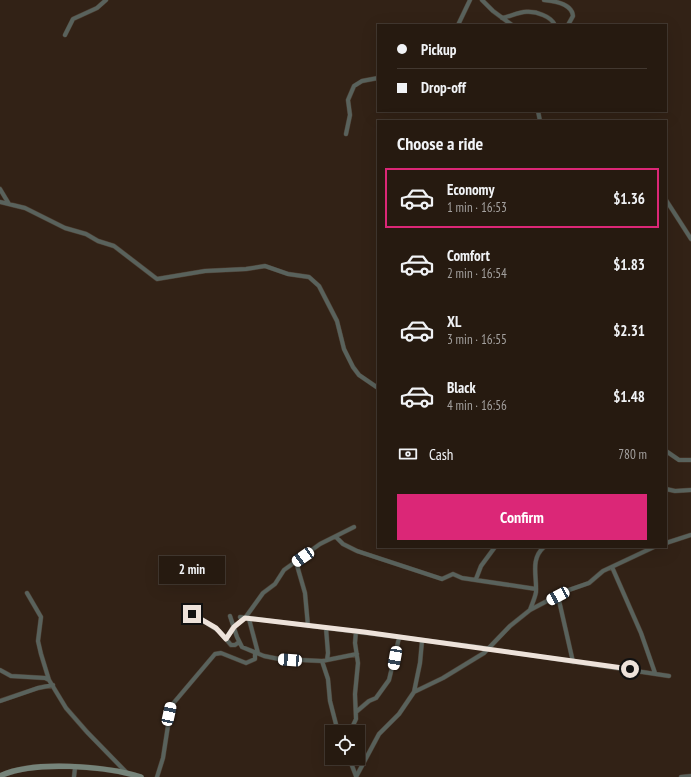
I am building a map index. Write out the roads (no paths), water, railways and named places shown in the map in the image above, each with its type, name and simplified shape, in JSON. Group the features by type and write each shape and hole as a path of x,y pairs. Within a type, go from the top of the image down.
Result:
{"street":[{"path":"65,35 73,19 97,8 106,0"},
{"path":"458,24 470,0"},
{"path":"482,0 511,24"},
{"path":"544,0 561,4 570,9 573,16 569,24"},
{"path":"502,18 518,12 531,11 549,18 553,24"},
{"path":"346,134 350,115 348,100 354,86 362,80 377,78"},
{"path":"0,189 9,204"},
{"path":"0,202 25,208 65,228 86,234 98,241 112,245 157,279 205,271 246,269 264,266 288,274 309,277 319,286 337,321 344,349 353,367 359,375 377,387"},
{"path":"667,202 691,239"},
{"path":"667,452 679,460 691,460"},
{"path":"667,489 675,491 691,490"},
{"path":"226,639 234,627 247,618 263,593 275,584 282,572 320,544 354,527"},
{"path":"667,542 691,535"},
{"path":"336,537 343,544 358,551 436,578 443,579 452,574 462,578 536,589"},
{"path":"476,579 481,566 494,548"},
{"path":"530,610 536,589 534,571 540,548"},
{"path":"538,553 543,548"},
{"path":"414,692 443,678 487,649 510,626 530,610 566,591 589,583 603,571 652,548"},
{"path":"296,562 305,593 308,626"},
{"path":"612,567 641,633 654,673"},
{"path":"27,593 41,617 38,641 49,680 66,708 126,772"},
{"path":"558,596 572,662"},
{"path":"186,610 216,628 232,646 239,642"},
{"path":"230,616 239,642 245,649 273,658 325,661 357,654"},
{"path":"240,617 487,649 669,676"},
{"path":"157,777 163,758 169,714 173,702 216,654 224,654 246,663 255,659 256,652 247,618"},
{"path":"326,628 328,653 325,661 330,701 336,725"},
{"path":"353,725 356,719 356,631"},
{"path":"356,712 369,700 376,698 389,680 399,638"},
{"path":"356,777 379,734 399,714 414,692 420,663 422,641"},
{"path":"0,670 9,676 43,678 49,680"},
{"path":"0,701 38,688 53,685"},
{"path":"4,776 44,765 126,772 141,777"},
{"path":"352,765 356,777"},
{"path":"74,777 75,768"},
{"path":"681,777 691,776"}]}
